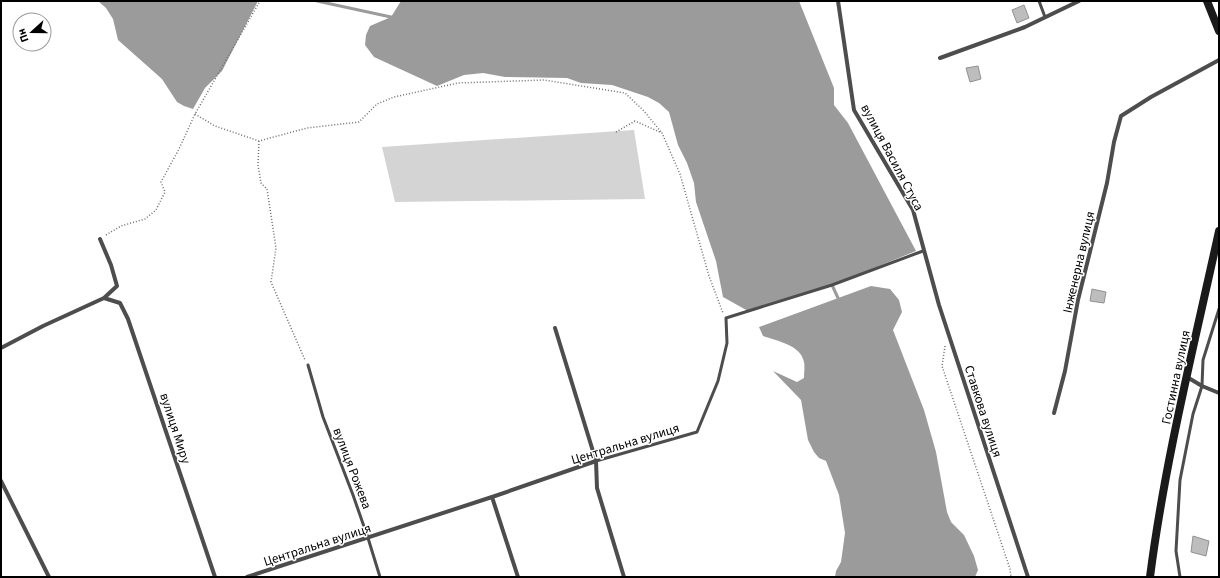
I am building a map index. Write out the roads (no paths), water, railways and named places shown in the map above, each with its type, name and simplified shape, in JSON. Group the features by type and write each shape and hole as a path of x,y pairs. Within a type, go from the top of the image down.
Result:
{"street":[{"name":"вулиця Василя Стуса","path":"838,1 854,110 913,210 923,251"},
{"path":"940,58 1025,27 1079,1"},
{"path":"1208,1 1219,31"},
{"name":"Інженерна вулиця","path":"1054,413 1065,371 1078,300 1107,183 1114,142 1121,116 1151,97 1219,60"},
{"name":"Гостинна вулиця","path":"1150,577 1156,528 1169,456 1219,231"},
{"path":"1,348 43,326 104,298 116,286 111,266 100,239"},
{"name":"Ставкова вулиця","path":"923,251 1028,577"},
{"name":"вулиця Миру","path":"104,298 120,303 128,319 215,577"},
{"path":"555,328 596,461 597,488 624,577"},
{"path":"1187,377 1202,386 1219,393"},
{"name":"Центральна вулиця","path":"247,577 492,497 596,461"},
{"path":"1,481 49,577"},
{"path":"492,497 518,577"}],"lane":[{"path":"1039,1 1045,17"},
{"name":"Центральна вулиця","path":"596,461 696,432 718,381 727,343 726,318 832,285 923,251"},
{"name":"Гостинна вулиця","path":"1180,577 1176,551 1180,480 1193,414 1202,386 1204,360 1219,309"},
{"name":"вулиця Рожева","path":"308,365 323,417 368,538 380,577"}],"waterway":[{"path":"317,1 391,17"},
{"path":"832,285 838,298"}]}
